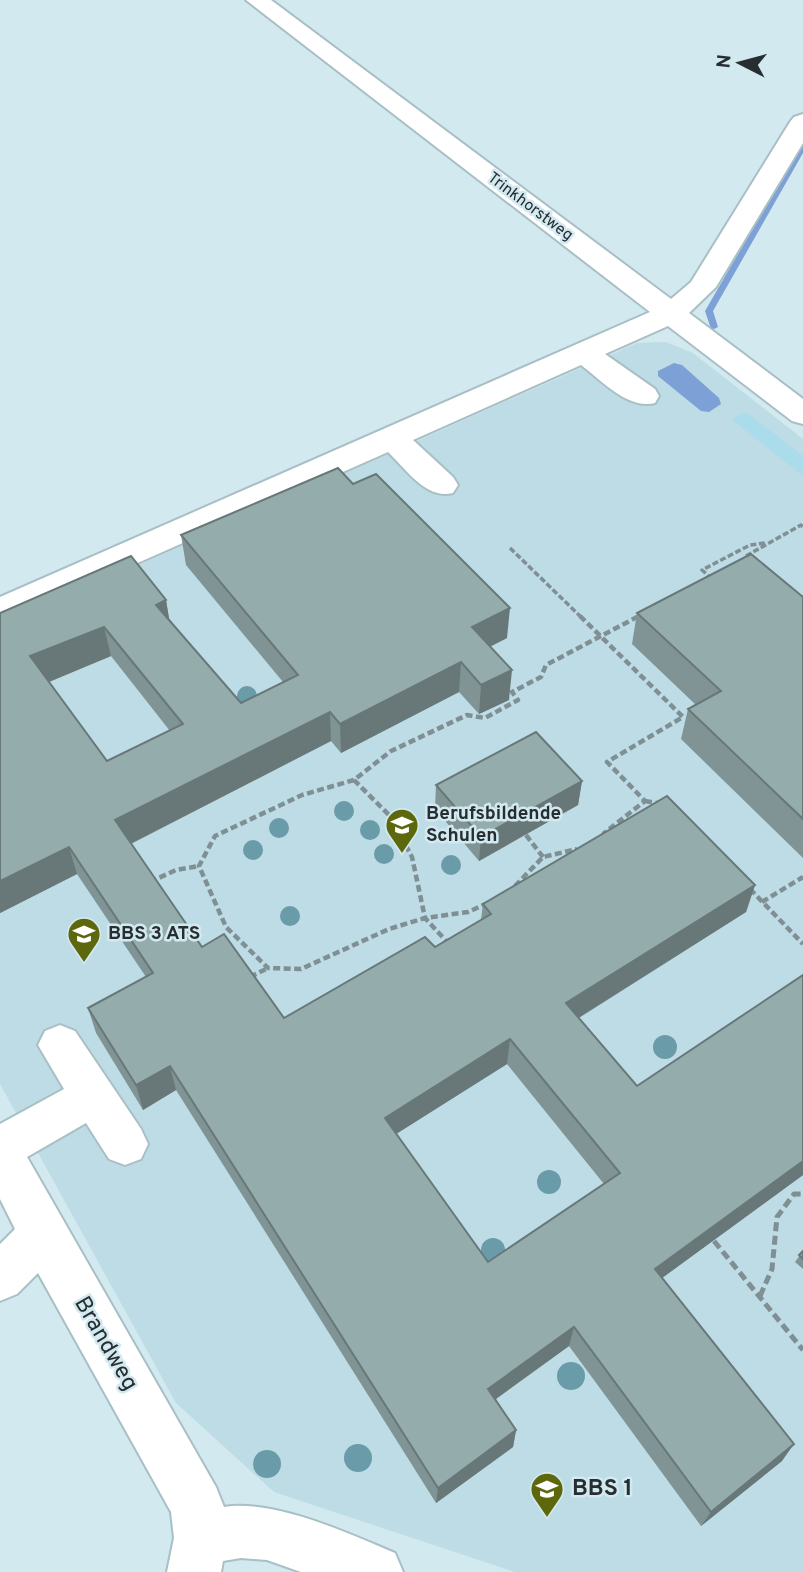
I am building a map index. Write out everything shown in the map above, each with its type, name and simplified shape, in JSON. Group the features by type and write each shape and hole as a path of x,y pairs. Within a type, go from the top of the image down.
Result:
{"street":[{"name":"Trinkhorstweg","path":"257,0 803,414"},
{"path":"0,611 671,314 702,287 803,122"},
{"path":"583,353 644,396"},
{"path":"392,438 442,485"},
{"path":"60,1045 125,1144"},
{"path":"0,1149 92,1096"},
{"name":"Brandweg","path":"0,1149 43,1235 197,1506 197,1555"},
{"path":"0,1277 43,1235"},
{"path":"197,1555 241,1531 267,1534 376,1572"}],"path":[{"path":"741,566 746,556 765,543 801,525 803,527"},
{"path":"712,579 702,570 750,545 765,543"},
{"path":"510,548 683,717 607,762 645,801 670,806"},
{"path":"701,585 722,575"},
{"path":"198,866 215,836 302,795 354,780 391,751 467,715 485,718 519,701 512,692 541,677 546,665 645,613"},
{"path":"354,780 390,816 412,857 425,918 452,947"},
{"path":"599,837 645,801"},
{"path":"526,835 543,856"},
{"path":"510,891 543,856 582,846"},
{"path":"146,884 176,870 198,866"},
{"path":"198,866 226,927 268,968"},
{"path":"762,902 803,877"},
{"path":"744,882 803,944"},
{"path":"243,981 268,968 301,969 389,929 425,918 468,912 490,902"},
{"path":"760,1296 772,1269 777,1217 794,1194 803,1194"},
{"path":"714,1241 803,1350"}],"shaded area":[{"name":"Berufsbildende Schulen","path":"666,342 693,353 803,439 803,1572 515,1572 274,1492 176,1403 0,1084 0,627 637,343"},
{"path":"746,412 803,456 803,476 731,419"}],"water":[{"path":"674,363 682,365 719,398 721,404 709,412 701,411 658,376 658,371"}],"building":[{"path":"338,468 353,484 376,474 510,608 472,627 512,670 481,685 461,662 340,724 330,712 115,820 202,947 224,934 284,1018 425,937 435,947 491,914 483,904 667,796 755,885 566,1003 637,1086 803,975 803,1161 655,1269 794,1444 711,1512 574,1327 488,1389 516,1430 438,1488 170,1066 136,1085 88,1008 153,973 69,847 0,881 0,613 131,556 166,600 156,605 241,703 298,675 181,535","holes":["104,627 183,724 107,761 30,656","510,1039 620,1173 488,1262 385,1118"]},
{"path":"751,554 803,597 803,819 688,709 721,691 637,613"},
{"path":"536,732 582,781 481,837 436,785"}],"waterway":[{"path":"714,327 709,311 803,147"}],"place":[{"name":"Berufsbildende Schulen","path":"402,855"},
{"name":"BBS 3 ATS","path":"84,964"},
{"name":"BBS 1","path":"547,1519"}]}
